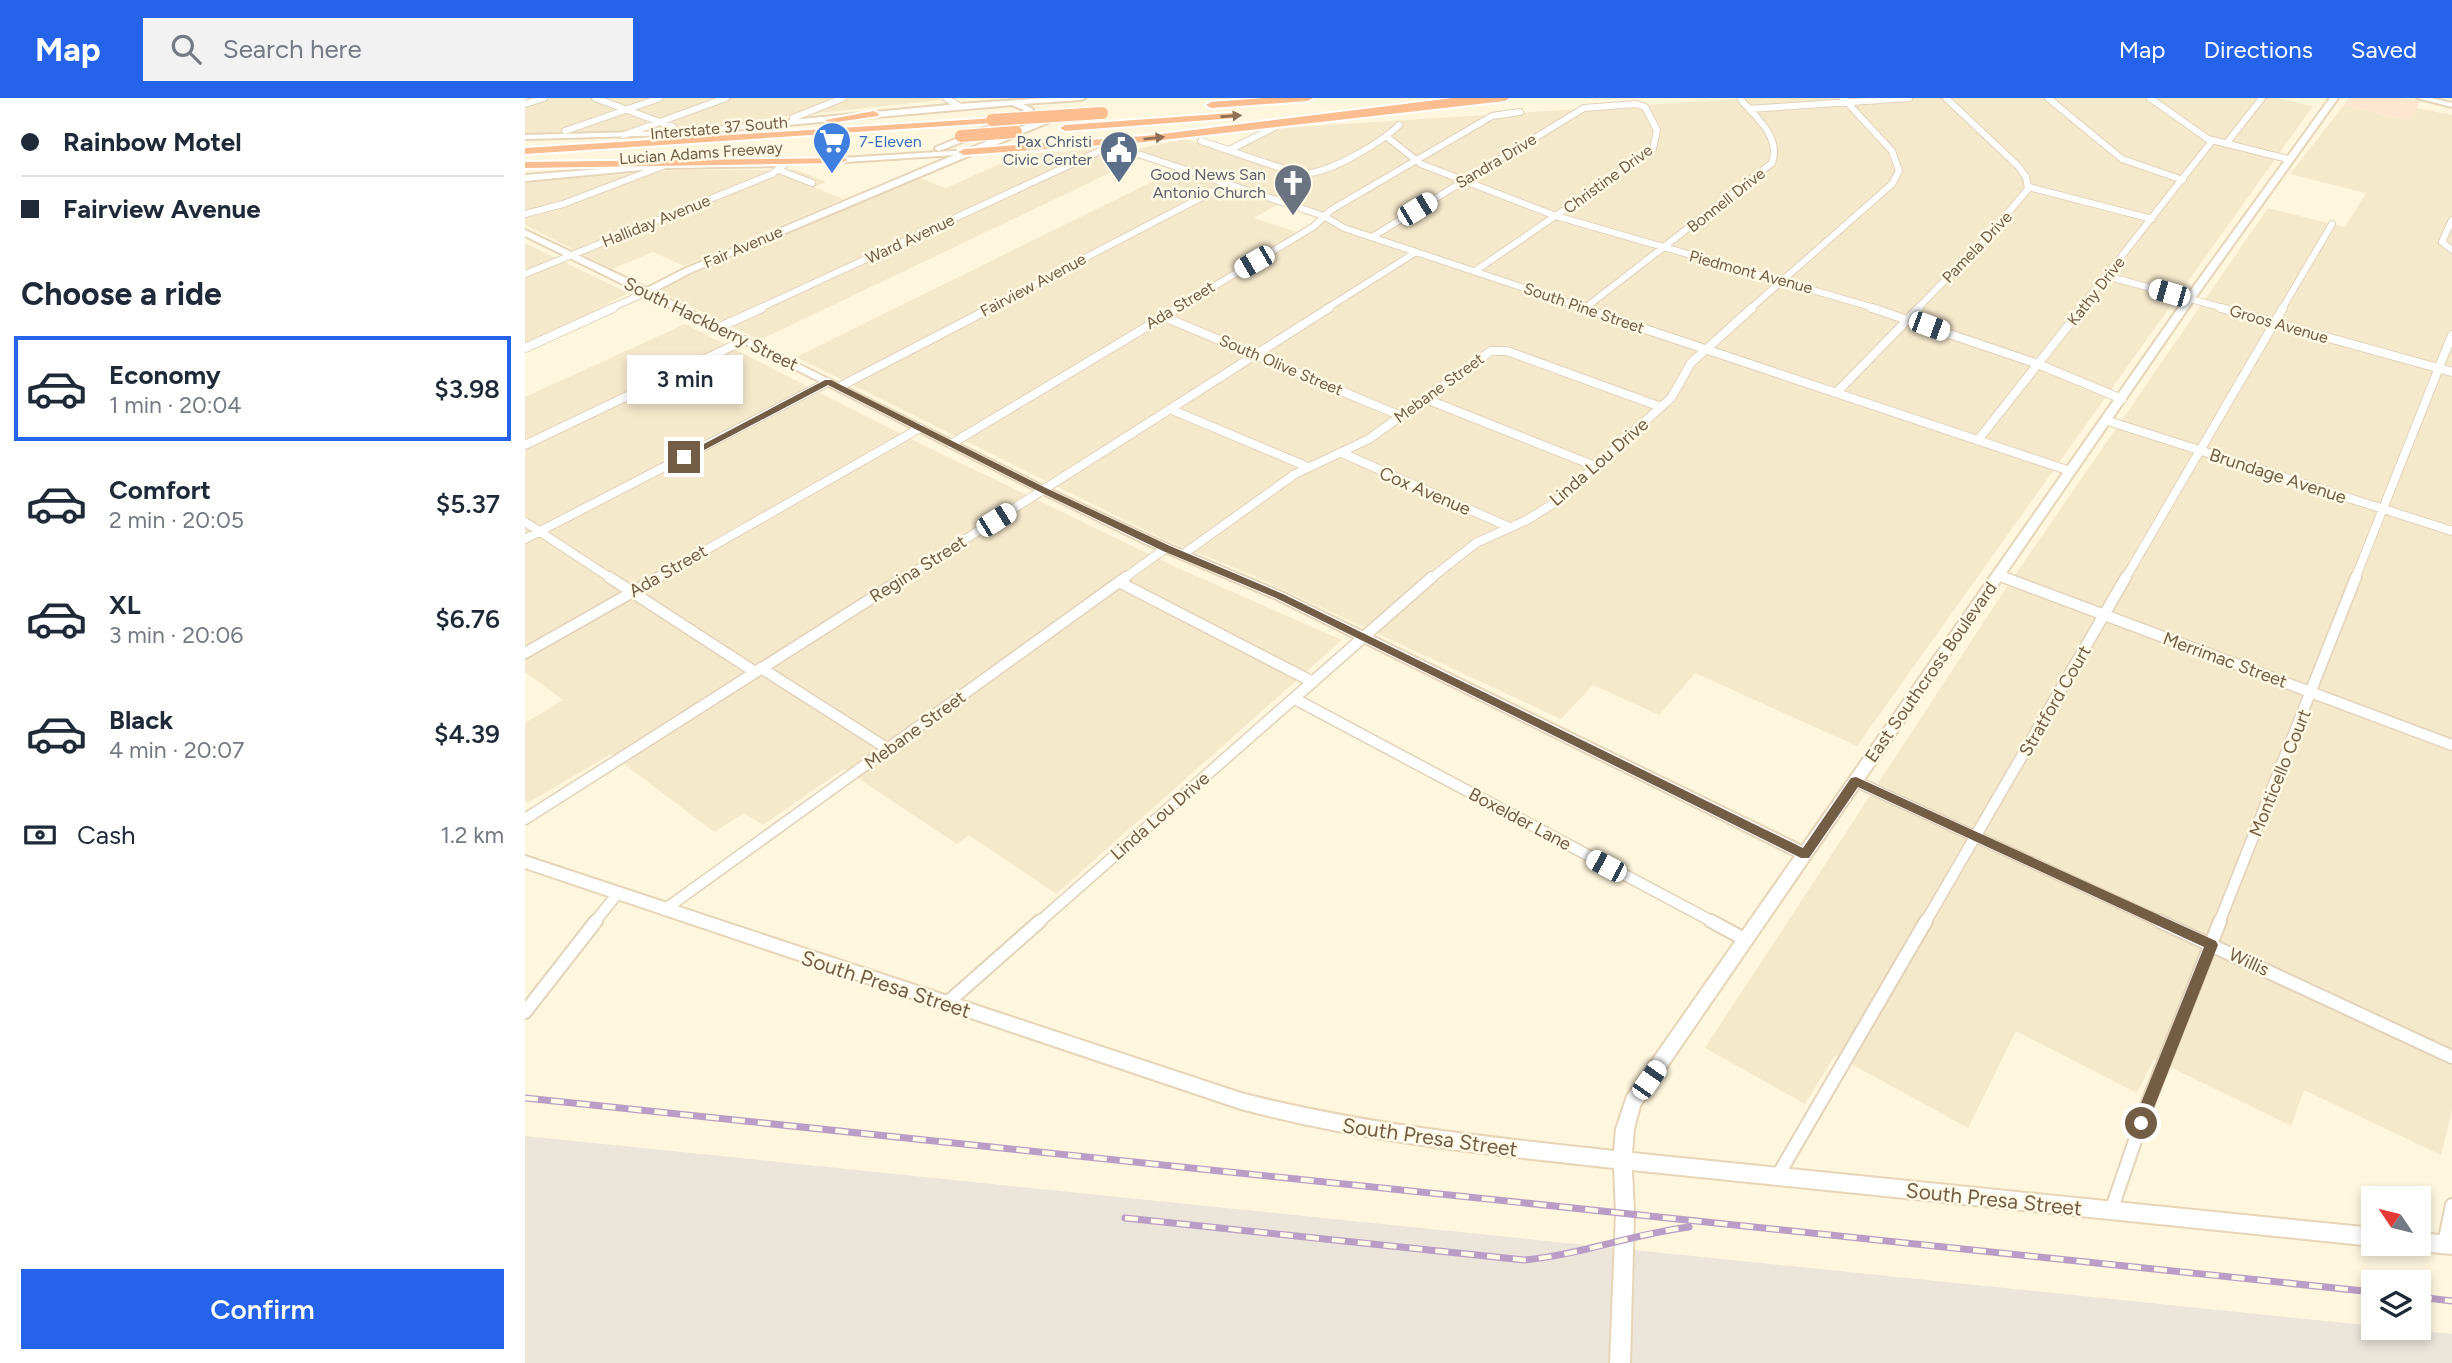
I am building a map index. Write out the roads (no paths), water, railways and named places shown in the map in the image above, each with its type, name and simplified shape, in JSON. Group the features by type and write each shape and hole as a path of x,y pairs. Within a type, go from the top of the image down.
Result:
{"highway":[{"name":"Lucian Adams Freeway","path":"525,151 1308,98"},
{"path":"936,137 1505,98"},
{"path":"964,152 1145,139 1466,101"},
{"path":"525,151 709,135 874,114"},
{"name":"Lucian Adams Freeway","path":"525,165 772,148"},
{"path":"525,165 841,160"}],"main road":[{"name":"Interstate 37 South","path":"525,137 624,135 1005,102 1081,98"},
{"name":"Fair Avenue","path":"647,292 687,271 964,152 1073,109 1090,98"},
{"name":"East Southcross Boulevard","path":"1620,1363 1624,1161 1622,1139 1625,1120 1633,1102 2189,299 2334,98"},
{"path":"2421,98 2452,104"},
{"path":"907,156 948,146 1021,116 1029,109 1024,105 1005,102"},
{"name":"Interstate 37 South","path":"525,178 663,166 782,167 841,160 964,152"},
{"path":"885,158 906,163 909,168 904,178"},
{"name":"South Hackberry Street","path":"525,233 720,327 1043,490 1166,548 1280,596 1805,854"},
{"name":"South Presa Street","path":"525,862 946,1004 1287,1115 1426,1140 2361,1236"}],"street":[{"path":"525,104 544,98"},
{"path":"595,98 673,128"},
{"path":"565,131 660,98"},
{"path":"624,135 726,98"},
{"path":"793,118 843,98"},
{"path":"946,98 959,106"},
{"path":"1749,109 1845,100 1909,98"},
{"path":"1946,98 2018,166 2029,187 2152,219"},
{"path":"2048,98 2122,159 2183,180"},
{"path":"2150,98 2212,141 2288,159"},
{"path":"2225,144 2262,98"},
{"name":"Bonnell Drive","path":"1585,308 1772,163 1776,154 1775,144 1741,100"},
{"name":"Linda Lou Drive","path":"946,1004 1451,560 1476,543 1554,503 1678,391 1691,363 1705,349 1898,176 1896,156 1845,100"},
{"name":"Christine Drive","path":"1475,271 1650,152 1656,144 1657,130 1642,106 1584,107"},
{"name":"Sandra Drive","path":"1372,237 1584,107"},
{"name":"Ada Street","path":"951,444 1115,348 1161,316 1313,227 1324,216 1416,160 1492,116 1520,112"},
{"path":"1229,150 1279,125"},
{"path":"1201,141 1305,173 1321,171 1387,137 1399,125"},
{"name":"Piedmont Avenue","path":"1387,137 1416,160 1556,216 1908,318 2038,364 2122,399"},
{"name":"Kathy Drive","path":"1978,440 2212,141"},
{"name":"South Pine Street","path":"1100,150 1123,149 1324,216 1333,223 1416,252 2070,471"},
{"name":"Ward Avenue","path":"720,327 1100,150"},
{"path":"525,214 575,200 663,166"},
{"path":"782,167 812,183"},
{"name":"Halliday Avenue","path":"525,274 782,167"},
{"name":"Fairview Avenue","path":"525,539 1227,184"},
{"name":"Pamela Drive","path":"1836,393 2023,199 2029,187"},
{"path":"2452,220 2442,242 2452,250"},
{"name":"Stratford Court","path":"1777,1178 2273,322 2332,225"},
{"name":"Regina Street","path":"525,819 1416,252"},
{"name":"Groos Avenue","path":"2107,276 2452,372"},
{"name":"Fair Avenue","path":"525,348 647,292"},
{"name":"South Olive Street","path":"1161,316 1401,416"},
{"name":"Monticello Court","path":"2111,1211 2149,1100 2452,335"},
{"path":"525,445 745,340"},
{"name":"Mebane Street","path":"1308,467 1369,439 1485,354 1497,351 1507,351 1661,407"},
{"path":"1426,399 1595,466"},
{"path":"1170,409 1308,467"},
{"name":"Brundage Avenue","path":"2105,420 2452,531"},
{"name":"Ada Street","path":"525,653 920,428"},
{"name":"Cox Avenue","path":"1342,453 1509,527"},
{"path":"1182,555 1308,467"},
{"path":"525,523 631,592 888,750"},
{"name":"Mebane Street","path":"664,909 1166,548"},
{"name":"Merrimac Street","path":"1998,575 2452,745"},
{"path":"1119,582 1313,682"},
{"name":"Boxelder Lane","path":"1295,699 1746,940"},
{"name":"Willis","path":"1856,781 2452,1057"},
{"path":"525,1012 618,893"},
{"path":"2448,1244 2452,1205"}],"railway":[{"path":"525,1098 2361,1291"},
{"path":"1125,1218 1524,1260 1566,1254 1647,1234 1689,1227"},
{"path":"2431,1298 2452,1301"}],"place":[{"name":"7-Eleven","path":"832,175"},
{"name":"Pax Christi Civic Center","path":"1119,184"},
{"name":"Good News San Antonio Church","path":"1293,217"}]}
